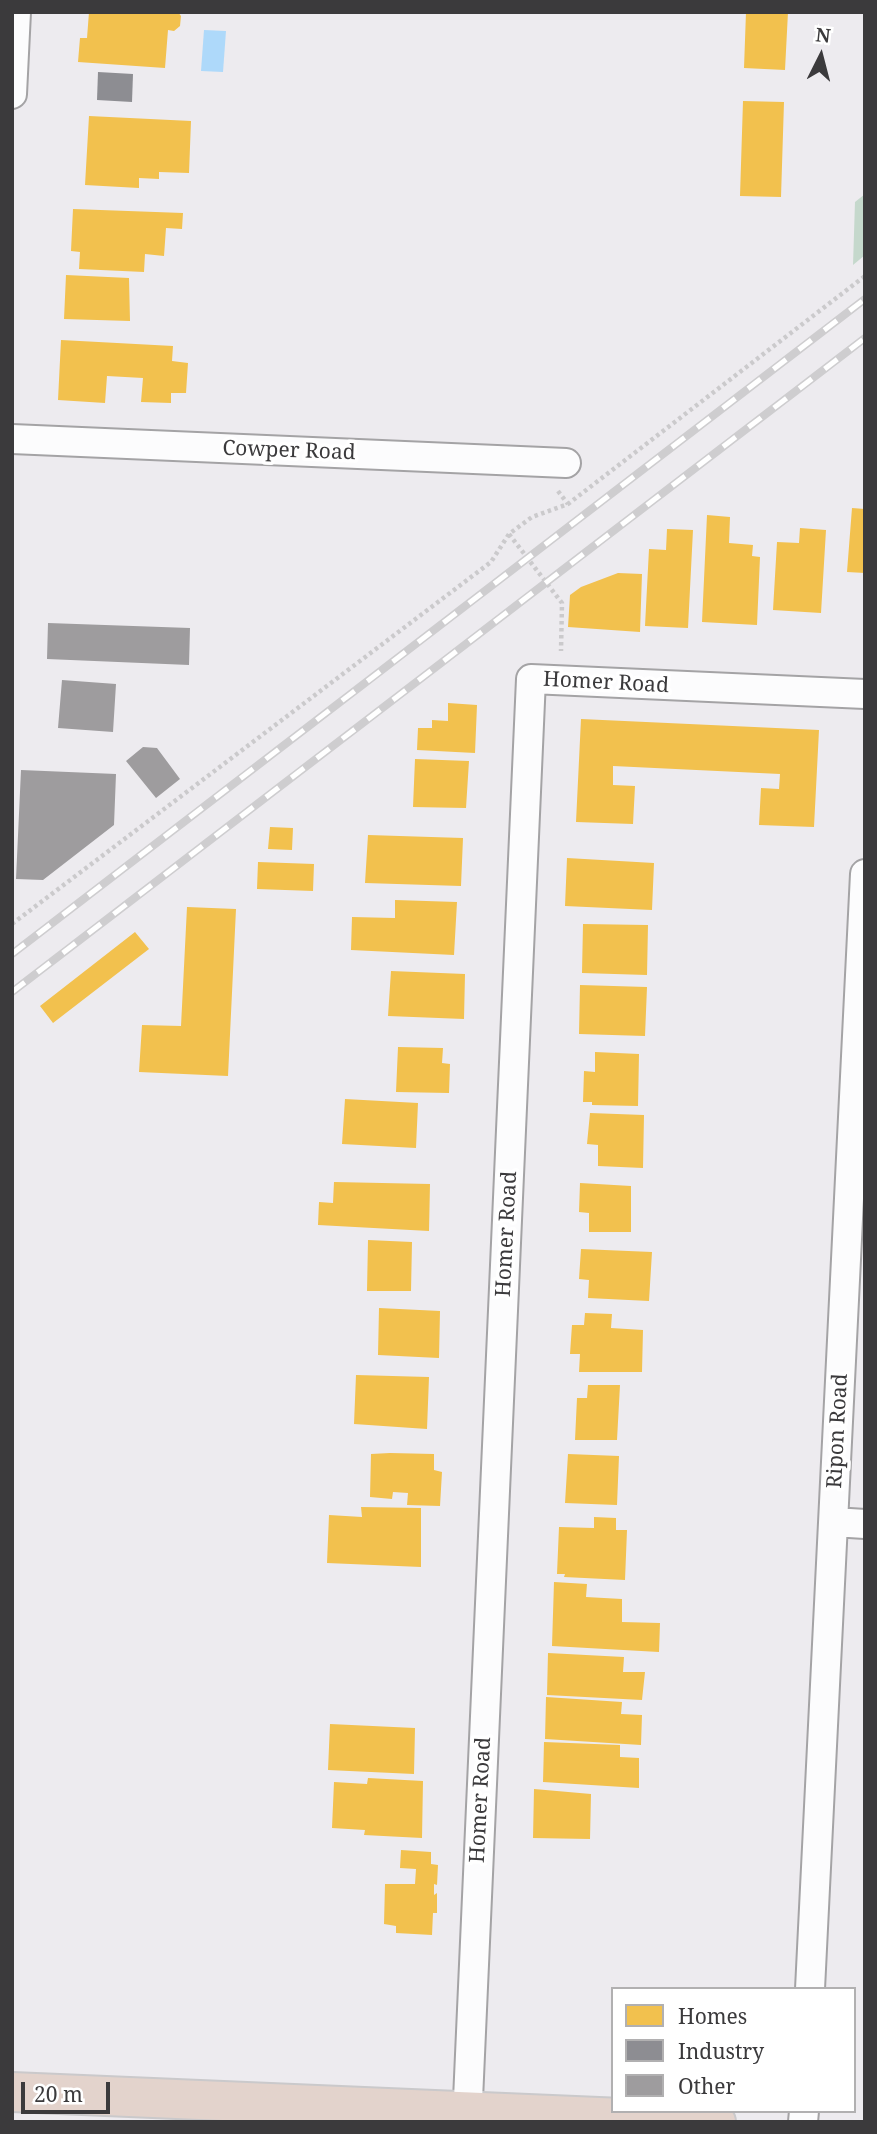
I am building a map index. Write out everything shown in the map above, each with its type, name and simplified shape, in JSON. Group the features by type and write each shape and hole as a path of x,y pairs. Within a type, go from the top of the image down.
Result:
{"highway":[{"path":"12,2092 467,2117 716,2122"}],"street":[{"path":"12,94 16,12"},
{"name":"Cowper Road","path":"12,439 566,463"},
{"name":"Homer Road","path":"467,2117 531,679 865,694"},
{"name":"Ripon Road","path":"810,1987 865,874"},
{"path":"834,1522 865,1524"}],"path":[{"path":"12,924 491,562 509,534 532,517 568,504 865,276"},
{"path":"509,534 562,603 560,680"}],"green space":[{"path":"865,194 865,255 853,265 855,202"}],"water":[{"path":"204,30 226,31 223,72 201,71"}],"building: Homes":[{"path":"89,12 178,12 181,16 180,26 174,31 168,30 165,68 78,62 80,38 87,38"},
{"path":"746,12 788,12 785,70 744,68"},
{"path":"743,101 784,102 781,197 740,196"},
{"path":"89,116 191,121 189,173 159,172 159,179 139,178 139,188 85,185"},
{"path":"73,209 183,213 182,229 166,228 164,256 145,254 144,272 79,269 80,252 71,251"},
{"path":"66,275 129,278 130,321 64,319"},
{"path":"61,340 173,346 172,361 188,363 186,393 171,393 171,403 141,402 143,378 107,376 105,403 58,400"},
{"path":"852,508 865,509 865,573 847,572"},
{"path":"707,515 730,517 729,543 753,545 752,556 760,557 757,625 702,622"},
{"path":"800,528 826,530 821,613 773,610 777,542 799,543"},
{"path":"667,529 693,530 688,628 645,626 649,549 666,550"},
{"path":"618,573 642,574 640,632 568,627 570,595 581,587"},
{"path":"448,703 477,705 475,753 417,750 418,728 432,728 432,720 448,721"},
{"path":"581,719 819,730 814,827 759,825 761,788 779,789 780,774 613,766 613,785 635,786 633,824 576,822"},
{"path":"415,759 469,761 466,808 413,807"},
{"path":"270,827 293,828 292,850 268,849"},
{"path":"368,835 463,838 461,886 365,883"},
{"path":"567,858 654,863 652,910 565,906"},
{"path":"258,862 314,864 313,891 257,889"},
{"path":"395,900 457,902 454,955 351,950 352,917 395,918"},
{"path":"187,907 236,909 228,1076 139,1072 142,1025 181,1026"},
{"path":"583,924 648,925 647,975 582,973"},
{"path":"135,932 149,949 53,1023 40,1006"},
{"path":"391,971 465,974 464,1019 388,1016"},
{"path":"580,985 647,987 645,1036 579,1034"},
{"path":"398,1047 443,1048 442,1063 450,1064 449,1093 396,1092"},
{"path":"595,1052 639,1054 638,1106 592,1105 592,1102 583,1102 584,1071 595,1072"},
{"path":"345,1099 418,1103 416,1148 342,1144"},
{"path":"590,1113 644,1115 643,1168 598,1166 598,1145 587,1144"},
{"path":"334,1182 430,1184 429,1231 318,1225 319,1202 333,1203"},
{"path":"580,1183 631,1186 631,1232 589,1232 589,1213 579,1212"},
{"path":"368,1240 412,1242 411,1291 367,1291"},
{"path":"581,1249 652,1252 649,1301 588,1298 589,1280 579,1279"},
{"path":"379,1308 440,1311 439,1358 378,1355"},
{"path":"585,1313 612,1314 611,1328 643,1330 642,1372 579,1372 580,1354 570,1354 572,1325 584,1325"},
{"path":"356,1375 429,1377 427,1429 354,1424"},
{"path":"588,1385 620,1385 617,1440 575,1440 577,1398 587,1398"},
{"path":"371,1454 434,1454 434,1470 442,1472 440,1506 407,1505 408,1493 393,1492 392,1499 370,1497"},
{"path":"568,1454 619,1456 617,1505 565,1503"},
{"path":"361,1507 421,1508 421,1567 327,1563 329,1515 362,1517"},
{"path":"594,1517 616,1518 616,1530 627,1530 625,1580 564,1577 565,1574 557,1574 559,1527 594,1528"},
{"path":"554,1582 587,1584 586,1597 622,1599 622,1622 660,1623 659,1652 552,1646"},
{"path":"548,1653 624,1657 623,1672 645,1672 642,1700 547,1695"},
{"path":"546,1697 622,1702 621,1714 642,1715 641,1745 545,1739"},
{"path":"330,1724 415,1728 414,1774 328,1770"},
{"path":"544,1742 620,1745 620,1757 639,1758 639,1788 543,1782"},
{"path":"368,1778 423,1781 422,1838 364,1835 365,1830 332,1828 334,1782 367,1784"},
{"path":"534,1789 591,1794 590,1839 533,1838"},
{"path":"401,1850 431,1852 431,1864 438,1865 437,1885 434,1884 437,1913 433,1913 432,1935 396,1933 396,1926 384,1924 385,1884 415,1884 416,1869 400,1868"}],"building: Industry":[{"path":"98,72 133,74 132,102 97,100"}],"building: Other":[{"path":"48,623 190,628 189,665 47,659"},
{"path":"62,680 116,684 113,732 58,728"},
{"path":"143,747 157,748 180,779 156,798 126,761"},
{"path":"21,770 116,774 114,825 43,880 16,879"}],"railway":[{"path":"12,954 865,299"},
{"path":"12,992 865,338"}]}
